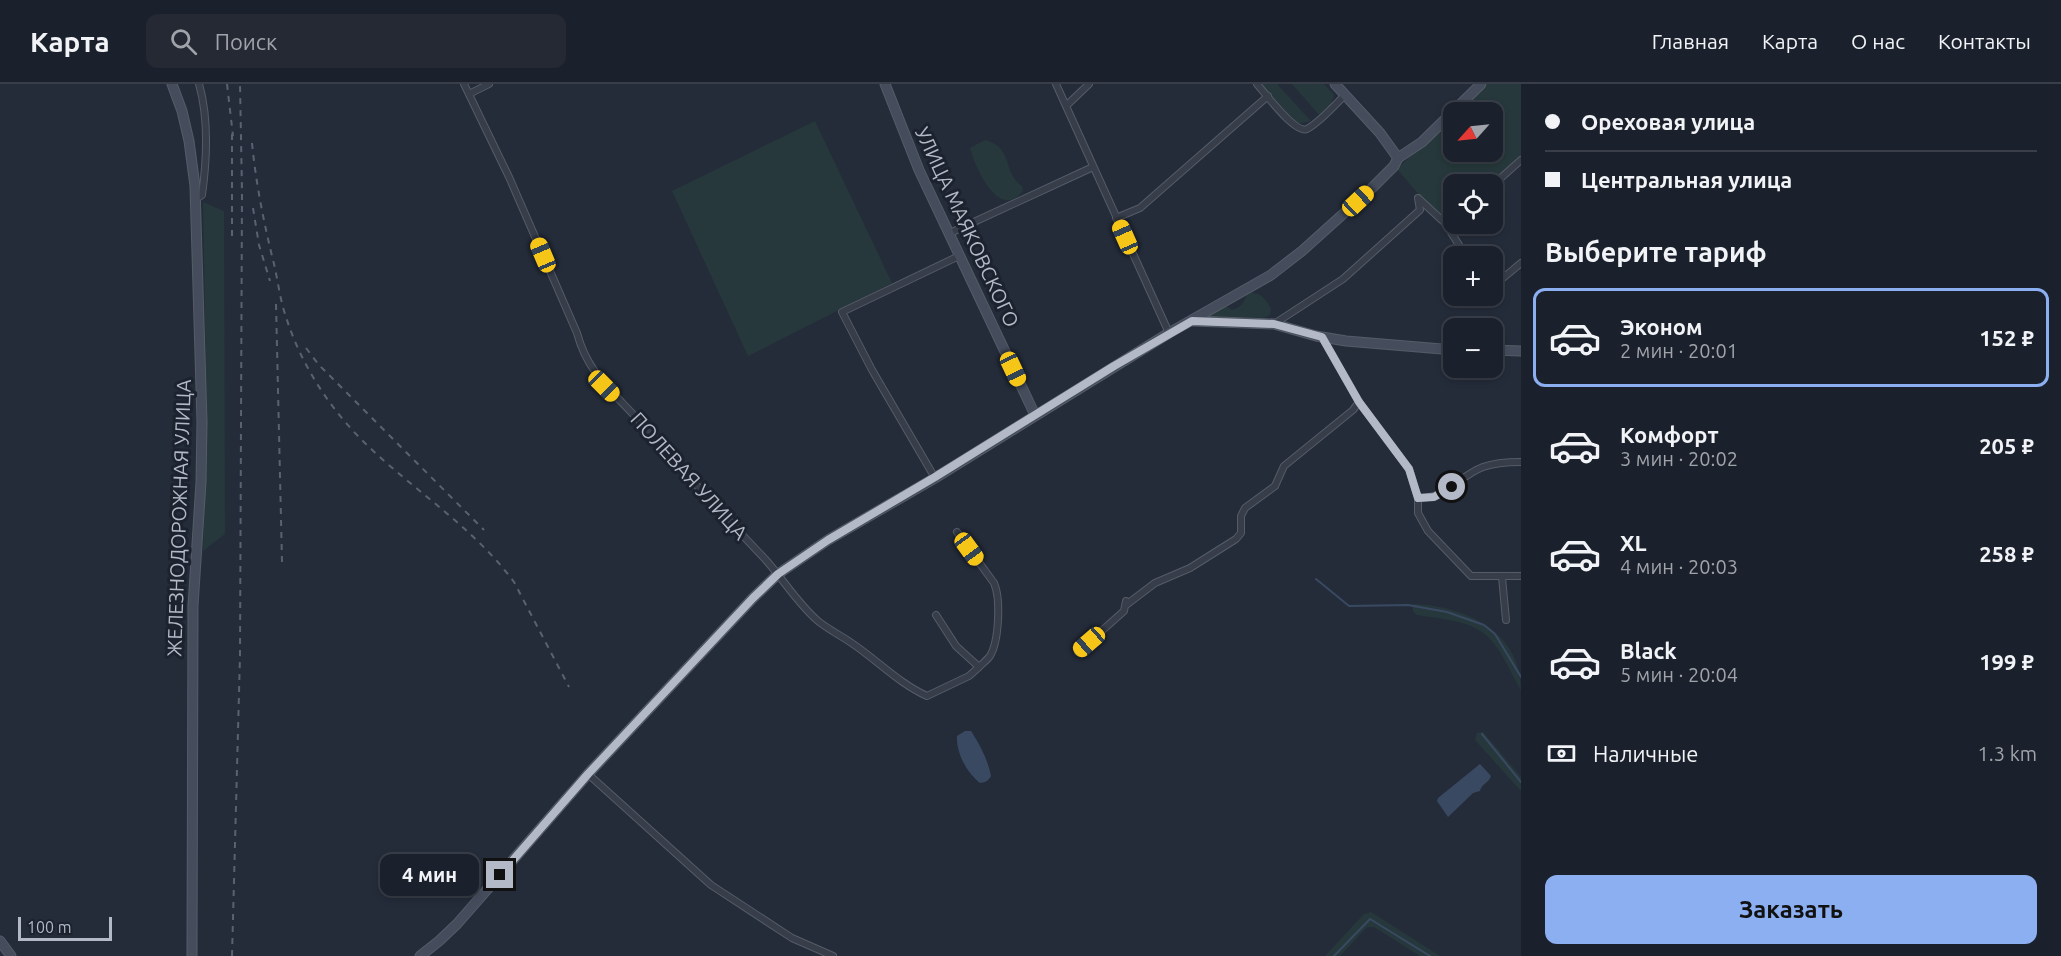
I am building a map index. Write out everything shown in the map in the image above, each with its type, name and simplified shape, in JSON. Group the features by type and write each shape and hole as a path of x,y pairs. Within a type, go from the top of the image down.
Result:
{"main road":[{"name":"ЖЕЛЕЗНОДОРОЖНАЯ УЛИЦА","path":"172,84 182,111 189,141 196,199 202,422 201,482 193,606 192,956"},
{"name":"УЛИЦА МАЯКОВСКОГО","path":"885,84 907,144 1035,415"},
{"path":"1335,84 1380,133 1398,158"},
{"path":"422,955 457,924 588,774 778,574 828,540 1169,333 1261,281 1290,261 1372,188 1394,166 1398,158 1422,142 1481,84"},
{"path":"1192,321 1274,324 1322,337 1443,349"},
{"path":"1503,351 1521,351"},
{"path":"0,941 10,956"}],"street":[{"path":"196,199 202,195 204,182 206,114 199,84"},
{"name":"ПОЛЕВАЯ УЛИЦА","path":"464,84 509,177 577,333 582,352 604,386 638,419 778,574 802,605 820,622 915,690 927,696 969,676 979,667"},
{"path":"469,94 489,84"},
{"path":"1056,84 1169,333"},
{"path":"1066,105 1089,84"},
{"path":"1257,84 1293,125 1302,130 1306,130 1346,95"},
{"path":"1116,218 1140,208 1268,96"},
{"path":"1503,176 1521,160"},
{"path":"948,234 1093,166"},
{"path":"1274,324 1343,279 1420,210 1418,198 1445,223 1460,246"},
{"path":"935,477 872,370 842,312 959,256"},
{"path":"1503,278 1521,263"},
{"path":"1322,337 1359,402 1409,469 1418,498 1418,513 1428,531 1471,576 1521,576"},
{"path":"1078,652 1124,611 1126,601 1126,605 1155,583 1190,568 1236,539 1241,532 1241,516 1245,508 1275,486 1284,466 1353,410 1359,402"},
{"path":"1418,498 1444,493 1484,467 1521,462"},
{"path":"936,615 956,646 979,667 990,656 994,644 999,599 994,583 957,532"},
{"path":"1502,577 1506,620"},
{"path":"588,774 711,885 792,938 833,956"}],"shaded area":[{"path":"1257,84 1277,84 1311,121 1293,125"},
{"path":"1292,84 1324,84 1334,95 1330,109 1321,117"},
{"path":"1484,84 1521,84 1521,157 1503,174 1443,174 1443,219 1397,169 1443,124 1443,162 1503,162 1503,102 1465,102"},
{"path":"815,121 892,283 748,356 672,191"},
{"path":"985,140 1000,148 1016,181 1022,186 1023,191 1014,199 1005,200 997,196 989,188 977,167 970,148"},
{"path":"203,202 224,211 225,534 203,551 207,432"},
{"path":"1251,293 1258,294 1266,300 1271,309 1270,315 1263,318 1211,317 1210,315 1226,306 1232,310 1237,308"},
{"path":"1413,604 1452,610 1470,617 1501,637 1518,669 1521,690 1500,652 1485,634 1447,619 1417,615 1413,611"},
{"path":"1483,732 1521,777 1521,791 1475,740 1477,733"},
{"path":"1371,912 1440,956 1420,956 1374,927 1367,927 1340,956 1325,956 1364,914"}],"water":[{"path":"965,731 971,731 986,758 991,776 985,782 980,783 975,779 960,756 957,736"},
{"path":"1480,764 1491,776 1490,778 1480,791 1473,793 1448,817 1437,801 1438,798"}],"waterway":[{"path":"1316,579 1349,606 1408,605 1447,612 1484,625 1495,634 1521,677"},
{"path":"1482,734 1521,782"},
{"path":"1334,956 1370,919 1430,956"}],"railway":[{"path":"227,84 233,136"},
{"path":"232,956 240,656 242,192 240,84"},
{"path":"232,128 232,236"},
{"path":"252,143 261,204 282,304 292,335 309,370 330,402 354,432 386,463 463,527 514,582 569,687"},
{"path":"253,208 259,245 270,281"},
{"path":"276,304 282,562"},
{"path":"306,348 319,365 484,530"}],"route":[{"path":"500,875 588,774 778,574 828,540 1192,321 1274,324 1322,337 1359,402 1409,469 1418,498 1434,497 1452,487"}]}
